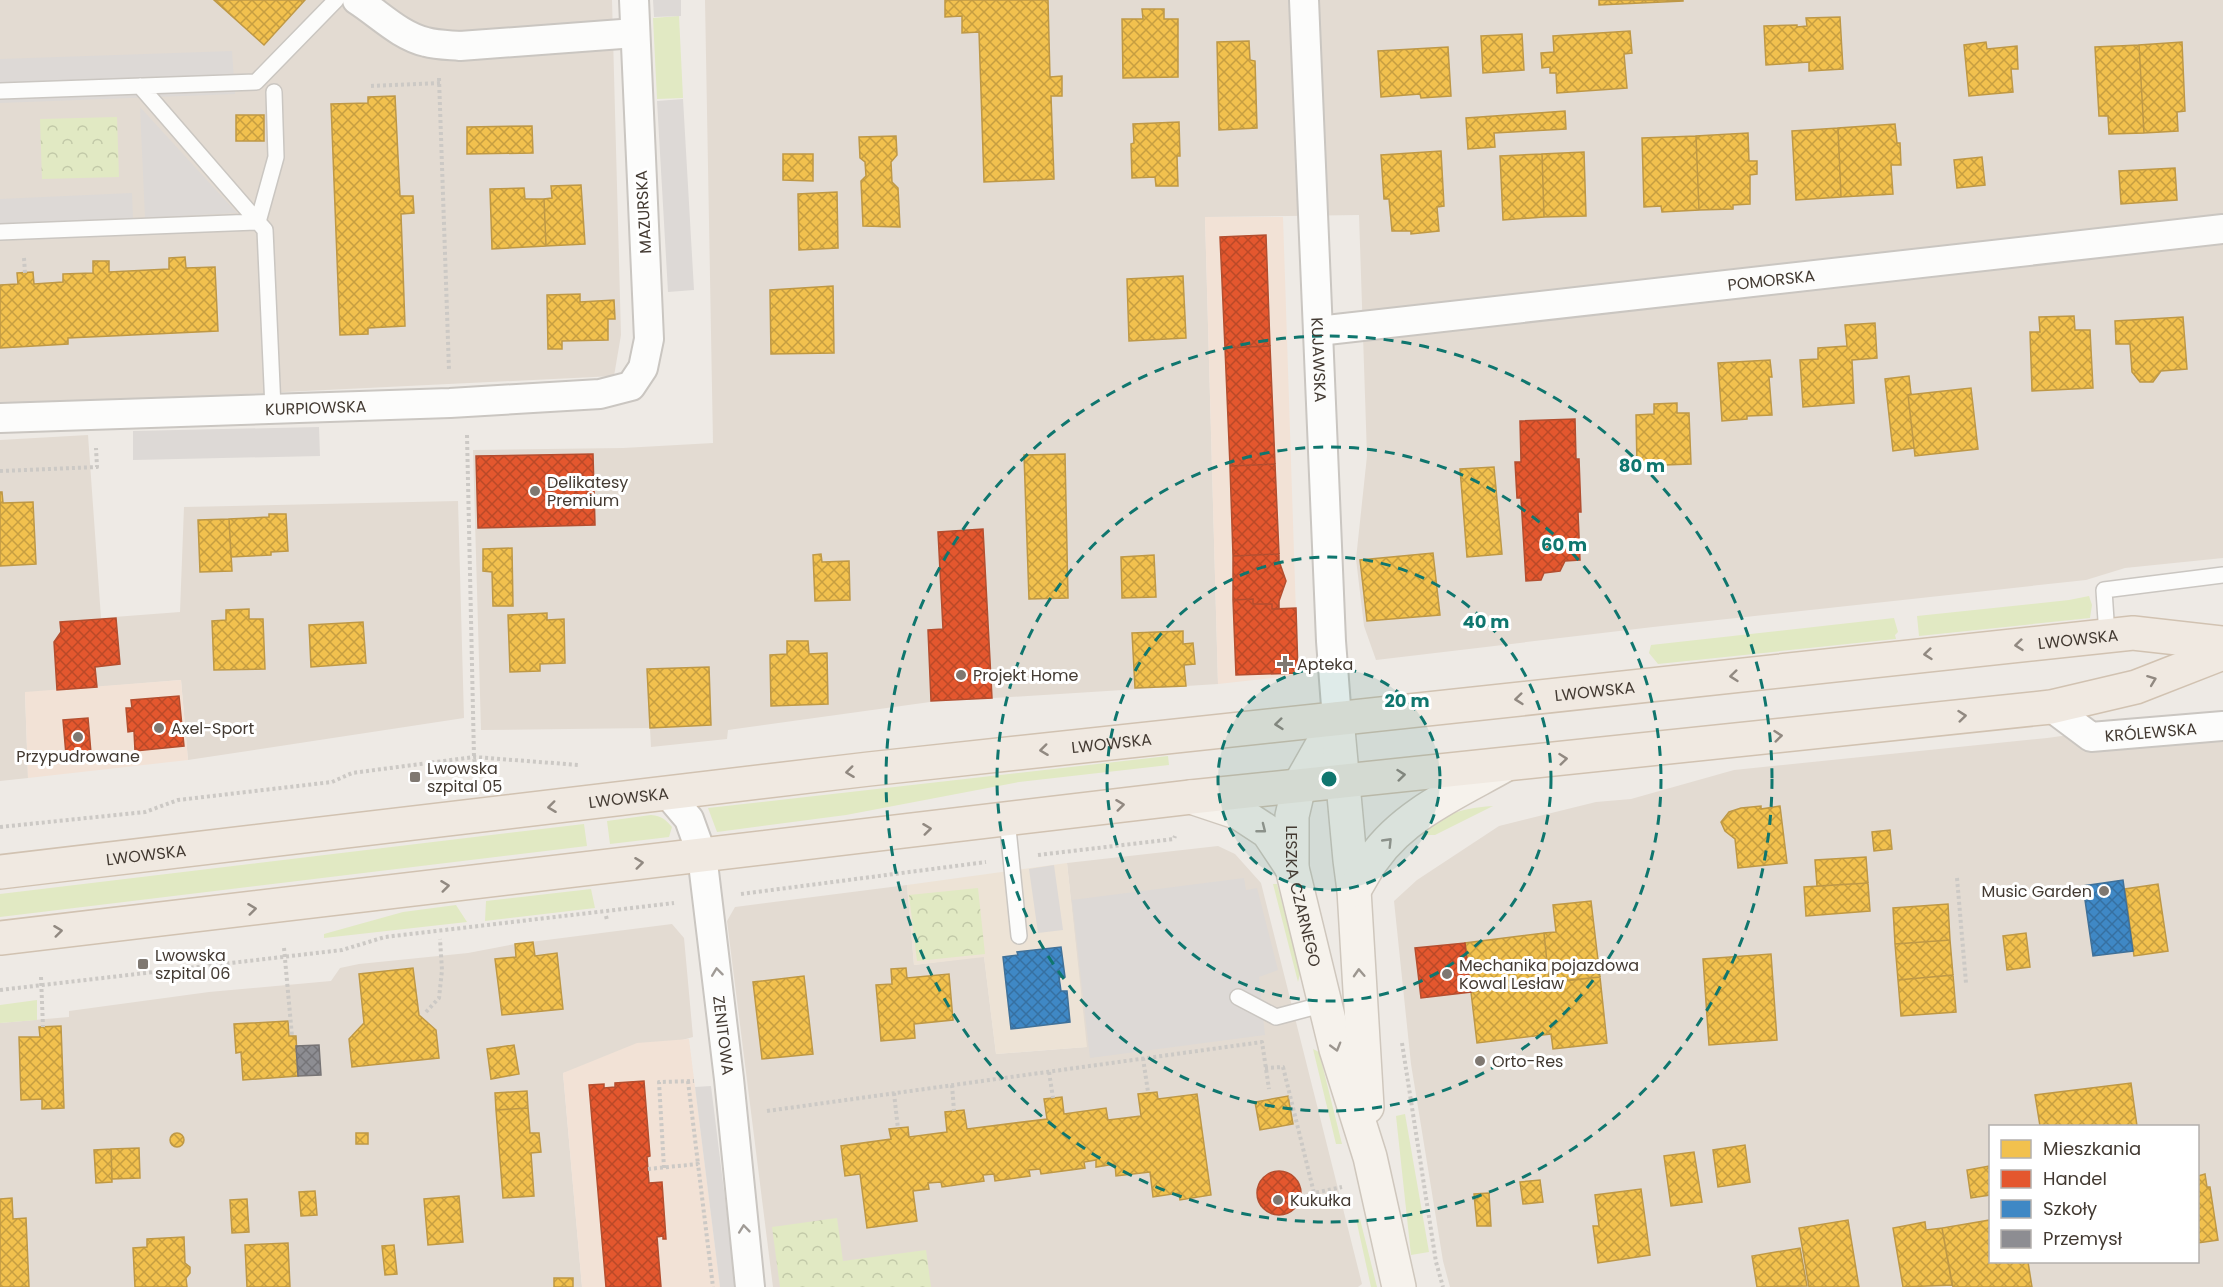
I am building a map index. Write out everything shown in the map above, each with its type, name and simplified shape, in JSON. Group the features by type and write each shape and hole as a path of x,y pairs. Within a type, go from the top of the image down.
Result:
{"main road":[{"name":"LWOWSKA","path":"0,872 1182,734 2133,633 2223,643"},
{"path":"0,938 1191,797 2051,707 2136,687 2223,653"}],"street":[{"path":"357,0 389,24 424,42 438,44 460,46 635,33"},
{"name":"MAZURSKA","path":"632,386 643,368 649,339 634,0"},
{"name":"KUJAWSKA","path":"1304,0 1331,641 1337,719"},
{"name":"POMORSKA","path":"1318,331 2223,229"},
{"name":"KURPIOWSKA","path":"0,418 458,402 600,394 632,386"},
{"name":"KRÓLEWSKA","path":"2051,707 2091,737 2223,726"},
{"name":"LESZKA CZARNEGO","path":"1337,719 1354,890 1370,1157"},
{"name":"LESZKA CZARNEGO","path":"1337,719 1299,786 1292,816 1292,868 1336,1049 1370,1157 1399,1287"},
{"path":"1354,890 1374,857 1422,811 1505,765"},
{"name":"ZENITOWA","path":"667,793 689,819 702,855 733,1116 750,1287"},
{"path":"1191,797 1239,813 1268,832 1292,868"}],"lane":[{"path":"0,91 256,82 336,0"},
{"path":"140,86 265,230 273,408"},
{"path":"258,222 276,157 274,92"},
{"path":"0,232 258,222"},
{"path":"2107,636 2104,590 2223,575"},
{"path":"1007,819 1019,936"},
{"path":"1238,997 1276,1017 1324,1004"}],"path":[{"path":"438,44 476,774"},
{"path":"371,86 440,84"},
{"path":"0,471 97,467 94,414"},
{"path":"0,990 284,958 342,950 385,937 1174,838 1191,797"},
{"path":"1958,878 1966,983"},
{"path":"426,1012 439,998 442,970 440,939"},
{"path":"284,948 292,1036"},
{"path":"41,977 43,1027"},
{"path":"1401,1041 1436,1262 1443,1287"},
{"path":"733,1116 1262,1042 1269,1089"},
{"path":"1143,1059 1148,1092"},
{"path":"1265,1068 1283,1066 1314,1193 1343,1186"},
{"path":"1049,1072 1053,1098"},
{"path":"688,1081 713,1287"},
{"path":"664,1168 659,1082 694,1081"},
{"path":"952,1085 954,1111"},
{"path":"894,1093 898,1129"},
{"path":"648,1169 698,1164"}],"shaded area":[{"path":"0,0 612,0 621,335 614,376 0,406"},
{"path":"653,0 681,0 681,16 654,17"},
{"path":"705,0 2223,0 2223,558 2125,568 2086,580 1376,660 1364,626 1356,559 1367,456 1359,215 1205,217 1218,684 930,702 728,730 727,739 651,747 650,728 481,730 473,450 623,448 713,443"},
{"path":"232,51 235,94 0,103 0,59"},
{"path":"683,99 694,290 668,292 657,101"},
{"path":"140,107 237,213 145,218"},
{"path":"132,193 133,219 0,225 0,199"},
{"path":"1205,217 1283,217 1298,675 1218,684"},
{"path":"319,427 320,456 133,460 133,431"},
{"path":"88,435 101,618 180,612 184,507 458,501 464,718 188,760 181,680 25,693 28,778 0,781 0,440"},
{"path":"181,680 188,760 28,778 25,692"},
{"path":"2223,714 2223,1287 1450,1287 1443,1261 1411,1064 1394,901 1417,880 1499,826 1596,802 1631,799 1734,770 2047,738"},
{"path":"1218,846 1235,854 1261,883 1362,1284 1358,1287 773,1287 727,921 735,907 907,885 914,965 984,956 996,1054 1086,1047 1067,863"},
{"path":"1067,863 1087,1047 996,1054 984,957 914,965 907,885"},
{"path":"1054,865 1063,930 1038,933 1029,869"},
{"path":"1244,878 1246,890 1257,888 1278,970 1259,977 1265,1035 1090,1058 1072,900"},
{"path":"672,924 684,938 693,1037 563,1073 582,1287 0,1287 0,1023 69,1017 69,1011 209,992 331,981 340,968 359,964 468,953 515,944"},
{"path":"689,1039 720,1287 582,1287 563,1073 637,1043"},
{"path":"711,1086 736,1287 720,1287 695,1087"}],"green space":[{"path":"679,16 683,98 657,99 653,18"},
{"path":"117,117 119,177 42,179 40,119"},
{"path":"2089,596 2092,605 2090,618 1919,636 1917,616"},
{"path":"1894,618 1898,632 1895,635 1896,639 1658,664 1649,653 1651,645"},
{"path":"1168,756 1169,765 1019,782 846,815 717,832 708,808"},
{"path":"1493,806 1435,835 1415,835 1451,814"},
{"path":"651,815 663,818 672,827 669,837 610,844 607,821"},
{"path":"584,824 587,846 0,917 0,894"},
{"path":"1273,884 1277,884 1298,963 1300,974 1298,982"},
{"path":"978,888 985,954 917,961 909,895"},
{"path":"591,889 595,908 485,921 486,901"},
{"path":"456,905 467,922 324,938 324,934 403,912"},
{"path":"37,1000 37,1020 0,1023 0,1005"},
{"path":"1313,1049 1319,1052 1342,1144 1336,1144"},
{"path":"1405,1114 1429,1252 1411,1255 1396,1116"},
{"path":"837,1218 843,1261 926,1250 931,1287 780,1287 772,1227"},
{"path":"1356,1219 1360,1219 1377,1287 1371,1287"}],"building: Mieszkania":[{"path":"214,0 305,0 264,45"},
{"path":"945,0 1048,0 1050,77 1062,76 1062,96 1051,96 1054,179 984,182 979,32 962,33 962,16 945,17"},
{"path":"1599,0 1683,0 1683,1 1599,5"},
{"path":"1142,9 1164,9 1164,19 1178,19 1178,77 1123,78 1122,19 1143,19"},
{"path":"1840,17 1843,69 1809,71 1809,62 1766,65 1764,26 1807,26 1806,18"},
{"path":"1630,31 1632,53 1624,54 1627,88 1557,93 1556,73 1550,73 1550,67 1542,68 1541,53 1554,52 1553,36"},
{"path":"1522,34 1524,70 1483,73 1481,36"},
{"path":"1249,41 1250,60 1255,61 1257,128 1219,130 1217,42"},
{"path":"1986,42 1987,49 2017,46 2018,69 2011,69 2013,92 1969,96 1964,45"},
{"path":"2182,42 2185,111 2177,112 2178,131 2144,133 2139,45"},
{"path":"2139,45 2144,133 2109,134 2108,116 2099,116 2095,47"},
{"path":"1448,47 1451,96 1421,98 1420,94 1381,97 1378,51"},
{"path":"395,96 400,196 413,196 414,213 401,214 405,326 368,328 368,334 340,335 331,104 368,103 368,97"},
{"path":"1565,111 1566,129 1494,133 1495,147 1468,149 1466,118"},
{"path":"236,115 264,115 264,141 236,141"},
{"path":"1179,122 1178,186 1156,186 1155,177 1132,178 1133,124"},
{"path":"1895,124 1897,143 1900,143 1901,165 1891,165 1893,194 1841,197 1838,128"},
{"path":"532,126 533,153 467,154 467,127"},
{"path":"1838,128 1841,197 1796,200 1792,131"},
{"path":"1748,133 1749,161 1757,161 1757,174 1750,175 1750,204 1733,205 1733,209 1699,210 1696,136"},
{"path":"896,136 897,155 891,162 892,182 898,188 900,227 863,226 861,181 866,176 865,162 860,158 859,137"},
{"path":"1696,136 1699,210 1662,212 1661,206 1644,207 1642,138"},
{"path":"1441,151 1444,206 1437,207 1439,231 1411,234 1411,231 1392,231 1389,199 1384,199 1381,155"},
{"path":"1584,152 1586,216 1544,217 1542,154"},
{"path":"783,154 813,154 813,181 783,180"},
{"path":"1542,154 1544,217 1503,220 1500,156"},
{"path":"1982,157 1985,185 1957,188 1954,160"},
{"path":"2175,168 2177,200 2121,204 2119,171"},
{"path":"581,185 585,244 546,246 544,199 552,198 551,186"},
{"path":"524,188 525,199 544,199 546,246 492,249 490,189"},
{"path":"837,192 838,248 799,250 798,194"},
{"path":"185,257 186,268 215,267 218,331 68,338 68,344 0,348 0,285 18,284 17,273 33,272 34,284 63,282 63,274 93,273 93,261 109,261 109,272 169,269 169,258"},
{"path":"1183,276 1186,338 1129,341 1127,279"},
{"path":"833,286 834,353 771,354 770,290"},
{"path":"580,294 580,302 614,300 615,319 608,319 608,340 562,341 562,349 548,349 547,295"},
{"path":"2074,316 2075,330 2090,330 2093,388 2032,391 2030,332 2040,332 2039,317"},
{"path":"2183,317 2187,369 2161,371 2153,382 2140,382 2132,372 2130,344 2116,344 2115,321"},
{"path":"1875,323 1877,358 1852,360 1854,403 1803,407 1800,360 1818,359 1818,348 1847,346 1845,325"},
{"path":"1770,360 1772,415 1747,416 1747,419 1722,421 1718,363"},
{"path":"1909,376 1911,394 1908,395 1914,448 1893,451 1885,379"},
{"path":"1971,388 1978,449 1915,456 1908,395"},
{"path":"1677,403 1677,413 1689,413 1691,464 1637,466 1636,415 1654,414 1654,404"},
{"path":"1065,454 1068,598 1029,599 1024,455"},
{"path":"1494,467 1502,554 1467,557 1460,469"},
{"path":"0,492 2,492 3,503 33,502 36,564 0,566"},
{"path":"269,514 286,514 288,551 271,552 271,555 231,557 229,519 269,517"},
{"path":"229,519 232,571 200,572 198,520"},
{"path":"512,548 513,606 493,606 492,572 483,571 483,549"},
{"path":"1433,553 1440,615 1367,621 1360,560"},
{"path":"821,554 822,562 849,561 850,600 815,601 813,555"},
{"path":"1154,555 1156,597 1122,598 1121,557"},
{"path":"249,609 249,619 263,619 265,669 214,670 212,621 226,620 226,610"},
{"path":"547,613 547,620 564,619 565,663 540,664 540,671 510,672 508,615"},
{"path":"363,622 366,663 311,667 309,625"},
{"path":"1183,631 1183,644 1193,643 1195,664 1184,665 1186,686 1135,688 1132,633"},
{"path":"787,641 808,641 809,654 827,653 828,704 771,706 770,655 787,654"},
{"path":"709,667 711,725 650,728 647,669"},
{"path":"1761,806 1761,809 1780,806 1787,863 1738,868 1735,839 1725,831 1721,822 1729,812"},
{"path":"1890,830 1892,849 1874,851 1872,832"},
{"path":"1866,857 1868,883 1817,886 1815,860"},
{"path":"1868,883 1870,911 1806,916 1804,887"},
{"path":"2158,884 2168,951 2134,956 2125,889"},
{"path":"1591,901 1600,977 1549,982 1544,933 1556,932 1553,905"},
{"path":"1948,904 1950,940 1895,944 1893,908"},
{"path":"1544,933 1549,982 1471,992 1465,943"},
{"path":"2026,933 2030,967 2007,970 2003,936"},
{"path":"1950,940 1953,975 1898,980 1895,944"},
{"path":"533,942 535,956 557,953 563,1009 502,1015 495,959 516,957 515,944"},
{"path":"1771,954 1777,1040 1709,1045 1703,959"},
{"path":"413,968 419,1015 436,1030 439,1058 352,1067 349,1039 364,1023 359,974"},
{"path":"906,968 907,978 949,974 953,1020 914,1024 915,1038 881,1041 876,985 892,984 891,969"},
{"path":"1953,975 1956,1012 1901,1016 1898,980"},
{"path":"804,976 813,1054 762,1059 753,982"},
{"path":"1600,977 1607,1043 1553,1049 1551,1034 1477,1043 1471,992"},
{"path":"288,1021 289,1036 296,1036 298,1076 243,1080 241,1052 236,1053 234,1024"},
{"path":"61,1026 64,1108 42,1109 42,1099 21,1100 19,1037 40,1037 39,1027"},
{"path":"514,1045 519,1074 491,1079 487,1049"},
{"path":"2131,1083 2137,1125 2040,1125 2035,1095"},
{"path":"527,1091 528,1108 496,1110 495,1093"},
{"path":"1157,1092 1158,1099 1197,1094 1211,1195 1180,1200 1179,1193 1153,1197 1150,1172 1116,1176 1115,1164 1096,1167 1096,1160 1084,1162 1085,1168 1041,1174 1040,1169 1029,1170 1030,1176 995,1181 994,1174 983,1175 984,1181 942,1187 941,1182 928,1183 929,1189 913,1191 917,1221 867,1228 860,1174 845,1176 841,1146 891,1139 889,1129 908,1127 909,1137 947,1132 945,1112 964,1110 967,1129 1047,1119 1044,1099 1062,1097 1064,1114 1106,1108 1108,1120 1141,1116 1138,1094"},
{"path":"1288,1096 1293,1124 1260,1130 1255,1102"},
{"path":"528,1108 530,1133 539,1133 541,1152 531,1153 534,1196 503,1198 496,1110"},
{"path":"177,1133 182,1135 184,1140 182,1145 177,1147 172,1145 170,1140 172,1135"},
{"path":"356,1133 368,1133 368,1144 356,1144"},
{"path":"1745,1145 1750,1182 1718,1187 1713,1150"},
{"path":"139,1148 140,1178 112,1179 111,1149"},
{"path":"111,1149 112,1182 96,1183 94,1150"},
{"path":"1694,1152 1702,1202 1671,1206 1664,1156"},
{"path":"1989,1166 1989,1195 1971,1198 1967,1170"},
{"path":"2205,1174 2207,1187 2210,1187 2218,1240 2199,1243 2199,1176"},
{"path":"1540,1180 1543,1202 1523,1204 1520,1182"},
{"path":"1641,1189 1650,1255 1598,1263 1593,1226 1599,1226 1595,1195"},
{"path":"315,1191 317,1215 301,1216 299,1192"},
{"path":"1489,1193 1491,1226 1477,1226 1474,1194"},
{"path":"459,1196 463,1242 428,1245 424,1199"},
{"path":"12,1198 13,1219 26,1218 29,1287 0,1287 0,1199"},
{"path":"247,1199 249,1232 232,1233 230,1200"},
{"path":"1848,1220 1859,1287 1809,1287 1799,1228"},
{"path":"1989,1220 1989,1263 2028,1263 2032,1287 1953,1287 1942,1228"},
{"path":"1925,1222 1926,1230 1942,1228 1952,1285 1903,1287 1893,1228"},
{"path":"184,1237 185,1263 190,1267 190,1273 186,1278 187,1287 135,1287 133,1248 147,1247 147,1239"},
{"path":"288,1243 290,1287 247,1287 245,1245"},
{"path":"394,1245 397,1274 385,1275 382,1246"},
{"path":"1800,1248 1807,1286 1757,1287 1752,1256"},
{"path":"554,1278 573,1278 573,1287 554,1287"}],"building: Handel":[{"path":"1266,235 1270,346 1225,348 1220,237"},
{"path":"1270,346 1275,464 1230,466 1225,348"},
{"path":"1575,419 1581,512 1578,512 1580,560 1565,561 1560,571 1544,573 1541,580 1526,581 1521,498 1517,498 1515,462 1521,462 1520,421"},
{"name":"Delikatesy Premium","path":"593,454 595,525 478,528 476,456"},
{"path":"1275,464 1279,554 1233,556 1230,466"},
{"path":"983,529 992,698 931,701 928,630 943,629 938,532"},
{"path":"1279,554 1286,581 1279,601 1279,609 1272,609 1272,604 1253,604 1253,599 1233,600 1233,556"},
{"path":"1253,599 1253,604 1272,604 1272,609 1296,608 1298,673 1236,675 1233,600"},
{"path":"116,618 120,664 95,667 97,687 57,690 54,642 61,632 60,622"},
{"path":"179,696 184,746 135,751 134,731 128,732 126,708 132,708 131,700"},
{"path":"88,718 91,753 66,755 63,720"},
{"path":"1465,943 1471,992 1421,998 1415,948"},
{"path":"644,1081 650,1156 647,1157 649,1183 662,1182 666,1239 663,1239 663,1236 657,1237 661,1287 606,1287 589,1085 604,1084 604,1088 615,1087 615,1083"},
{"path":"1279,1171 1288,1172 1295,1177 1300,1184 1300,1202 1295,1209 1288,1214 1279,1215 1270,1214 1263,1209 1258,1202 1257,1193 1258,1184 1263,1177 1270,1172"}],"building: Szkoły":[{"path":"2123,880 2133,951 2093,956 2083,886"},
{"path":"1061,947 1065,977 1059,977 1061,991 1067,991 1070,1022 1011,1029 1003,957 1018,955 1017,952"}],"building: Przemysł":[{"path":"319,1045 321,1075 298,1076 296,1046"}],"place":[{"name":"Delikatesy Premium","path":"535,491"},
{"name":"Apteka","path":"1285,664"},
{"name":"Projekt Home","path":"961,675"},
{"name":"Axel-Sport","path":"159,728"},
{"name":"Przypudrowane","path":"78,737"},
{"name":"Lwowska szpital 05","path":"415,777"},
{"name":"Music Garden","path":"2104,891"},
{"name":"Lwowska szpital 06","path":"143,964"},
{"name":"Mechanika pojazdowa Kowal Lesław","path":"1447,974"},
{"name":"Orto-Res","path":"1480,1061"},
{"name":"Kukułka","path":"1278,1200"}]}
